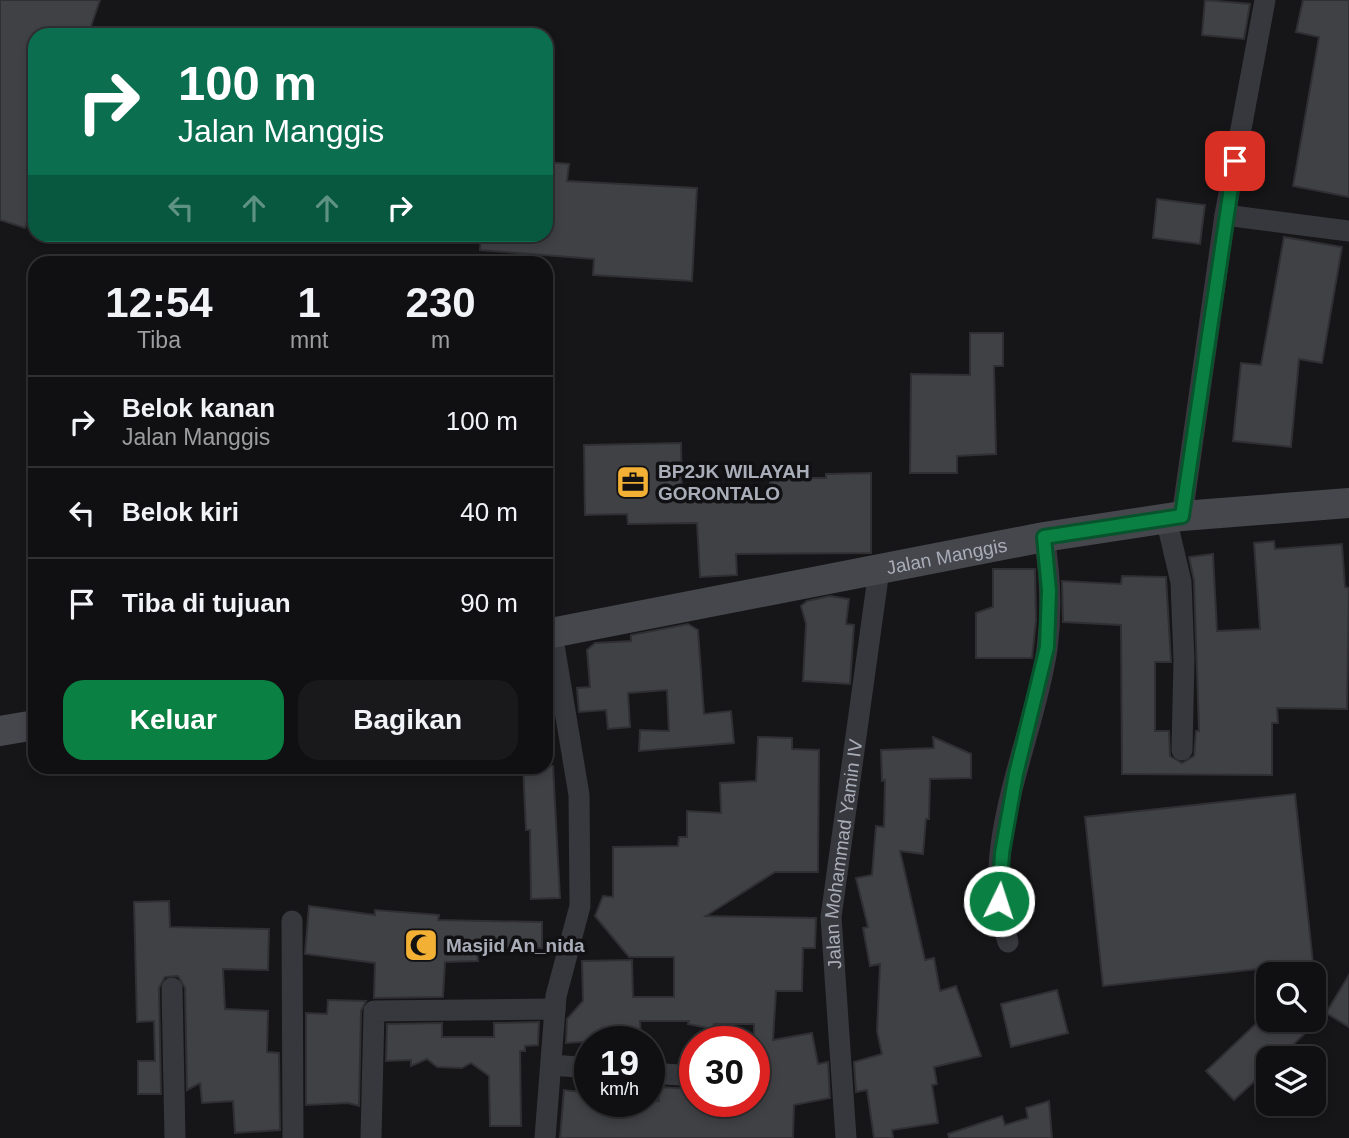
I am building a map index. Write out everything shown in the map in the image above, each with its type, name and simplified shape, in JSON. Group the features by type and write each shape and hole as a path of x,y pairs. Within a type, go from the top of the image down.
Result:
{"street":[{"path":"1182,750 1184,660 1181,582 1174,517 1225,215 1265,0"},
{"path":"1225,215 1349,231"},
{"name":"Jalan Manggis","path":"553,632 1044,537 1174,517 1349,503"},
{"path":"1008,942 999,901 1002,853 1016,774 1047,647 1049,578 1044,537"},
{"name":"Jalan Mohammad Yamin IV","path":"846,1138 831,917 879,569"},
{"path":"545,1138 556,996 580,906 579,795 553,655"},
{"path":"292,921 293,1138"},
{"path":"172,988 175,1138"},
{"path":"371,1138 374,1012 555,1009"},
{"path":"552,1065 574,1067"}],"building":[{"path":"0,0 100,0 90,28 28,28 28,219 25,228 0,220"},
{"path":"1205,0 1250,4 1244,39 1202,35"},
{"path":"1303,0 1349,0 1349,197 1293,186 1319,37 1296,32"},
{"path":"553,163 569,164 567,181 697,188 692,281 593,275 594,259 480,250 480,242 553,242"},
{"path":"1157,199 1205,205 1200,244 1153,238"},
{"path":"1284,237 1342,247 1322,363 1299,359 1291,447 1233,441 1241,363 1261,365"},
{"path":"970,333 1003,333 1003,366 994,366 996,454 957,456 957,473 910,473 911,374 970,375"},
{"path":"681,443 682,497 770,495 770,478 826,478 826,474 871,473 871,553 736,554 737,575 700,577 697,523 628,524 627,514 585,515 584,445"},
{"path":"1274,541 1275,549 1342,544 1345,587 1349,588 1347,709 1277,708 1278,723 1272,723 1272,775 1122,774 1121,625 1063,622 1062,581 1121,584 1122,576 1166,577 1171,662 1155,662 1155,731 1169,731 1170,756 1182,763 1194,756 1196,731 1199,731 1194,581 1189,557 1213,554 1217,631 1260,629 1254,543"},
{"path":"993,569 1035,569 1036,620 1032,658 976,658 976,613 993,607"},
{"path":"830,596 849,599 846,624 854,625 850,684 803,681 806,624 801,606 807,601"},
{"path":"688,624 698,630 704,714 731,711 734,743 639,751 640,730 669,731 667,690 628,693 630,727 608,729 606,710 579,712 577,688 590,687 587,650 595,643 631,641 631,635"},
{"path":"758,737 792,738 792,749 819,750 818,872 775,872 706,916 816,918 815,948 803,948 802,991 776,991 773,1040 812,1033 818,1064 828,1062 830,1098 794,1105 793,1138 560,1138 564,1090 574,1091 574,1117 665,1117 665,1087 679,1088 679,1117 770,1117 770,1026 698,1026 688,1024 689,1021 640,1021 640,1026 574,1026 574,1042 566,1043 567,1019 583,1001 582,961 632,960 633,997 674,997 674,957 629,957 595,916 603,896 613,897 613,847 678,846 679,837 687,837 687,811 721,813 720,783 756,781"},
{"path":"933,737 971,754 971,778 930,779 929,819 926,819 923,854 900,851 925,960 934,958 940,991 956,986 981,1056 934,1067 937,1084 932,1085 938,1123 892,1130 893,1138 874,1138 867,1090 856,1092 854,1062 882,1054 877,1031 880,964 870,966 863,928 868,927 856,878 872,875 876,826 884,827 885,780 882,781 881,750 934,748"},
{"path":"553,766 560,898 531,899 530,830 526,830 523,774 553,774"},
{"path":"1295,794 1313,962 1256,962 1256,969 1103,986 1085,817"},
{"path":"169,901 170,927 269,929 268,970 223,969 225,1009 268,1011 267,1052 279,1053 280,1130 235,1133 233,1101 202,1103 200,1083 187,1090 185,988 178,976 165,977 159,988 161,1094 138,1094 138,1061 155,1061 154,1021 137,1022 134,902"},
{"path":"309,906 375,915 375,910 439,915 438,920 542,922 542,948 477,948 478,961 445,962 443,997 374,998 375,963 305,954"},
{"path":"1349,975 1349,1027 1326,1013"},
{"path":"1057,990 1068,1033 1011,1047 1001,1004"},
{"path":"328,1000 366,1001 361,1011 359,1106 348,1103 306,1105 306,1013 327,1014"},
{"path":"539,1022 538,1045 525,1046 525,1051 520,1051 521,1126 490,1126 489,1076 471,1063 462,1068 437,1067 427,1059 411,1066 411,1060 386,1061 387,1024 442,1023 442,1037 494,1037 494,1023"},
{"path":"1256,1024 1256,1032 1306,1032 1292,1046 1256,1046 1256,1080 1234,1100 1206,1071"},
{"path":"1049,1101 1052,1138 949,1138 948,1134 1002,1116 1005,1125 1028,1118 1026,1108"}],"place":[{"name":"BP2JK WILAYAH GORONTALO","path":"633,482"},
{"name":"Masjid An_nida","path":"421,945"}],"route":[{"path":"999,901 1002,853 1016,774 1047,647 1049,591 1044,537 1182,516 1235,161"}]}
